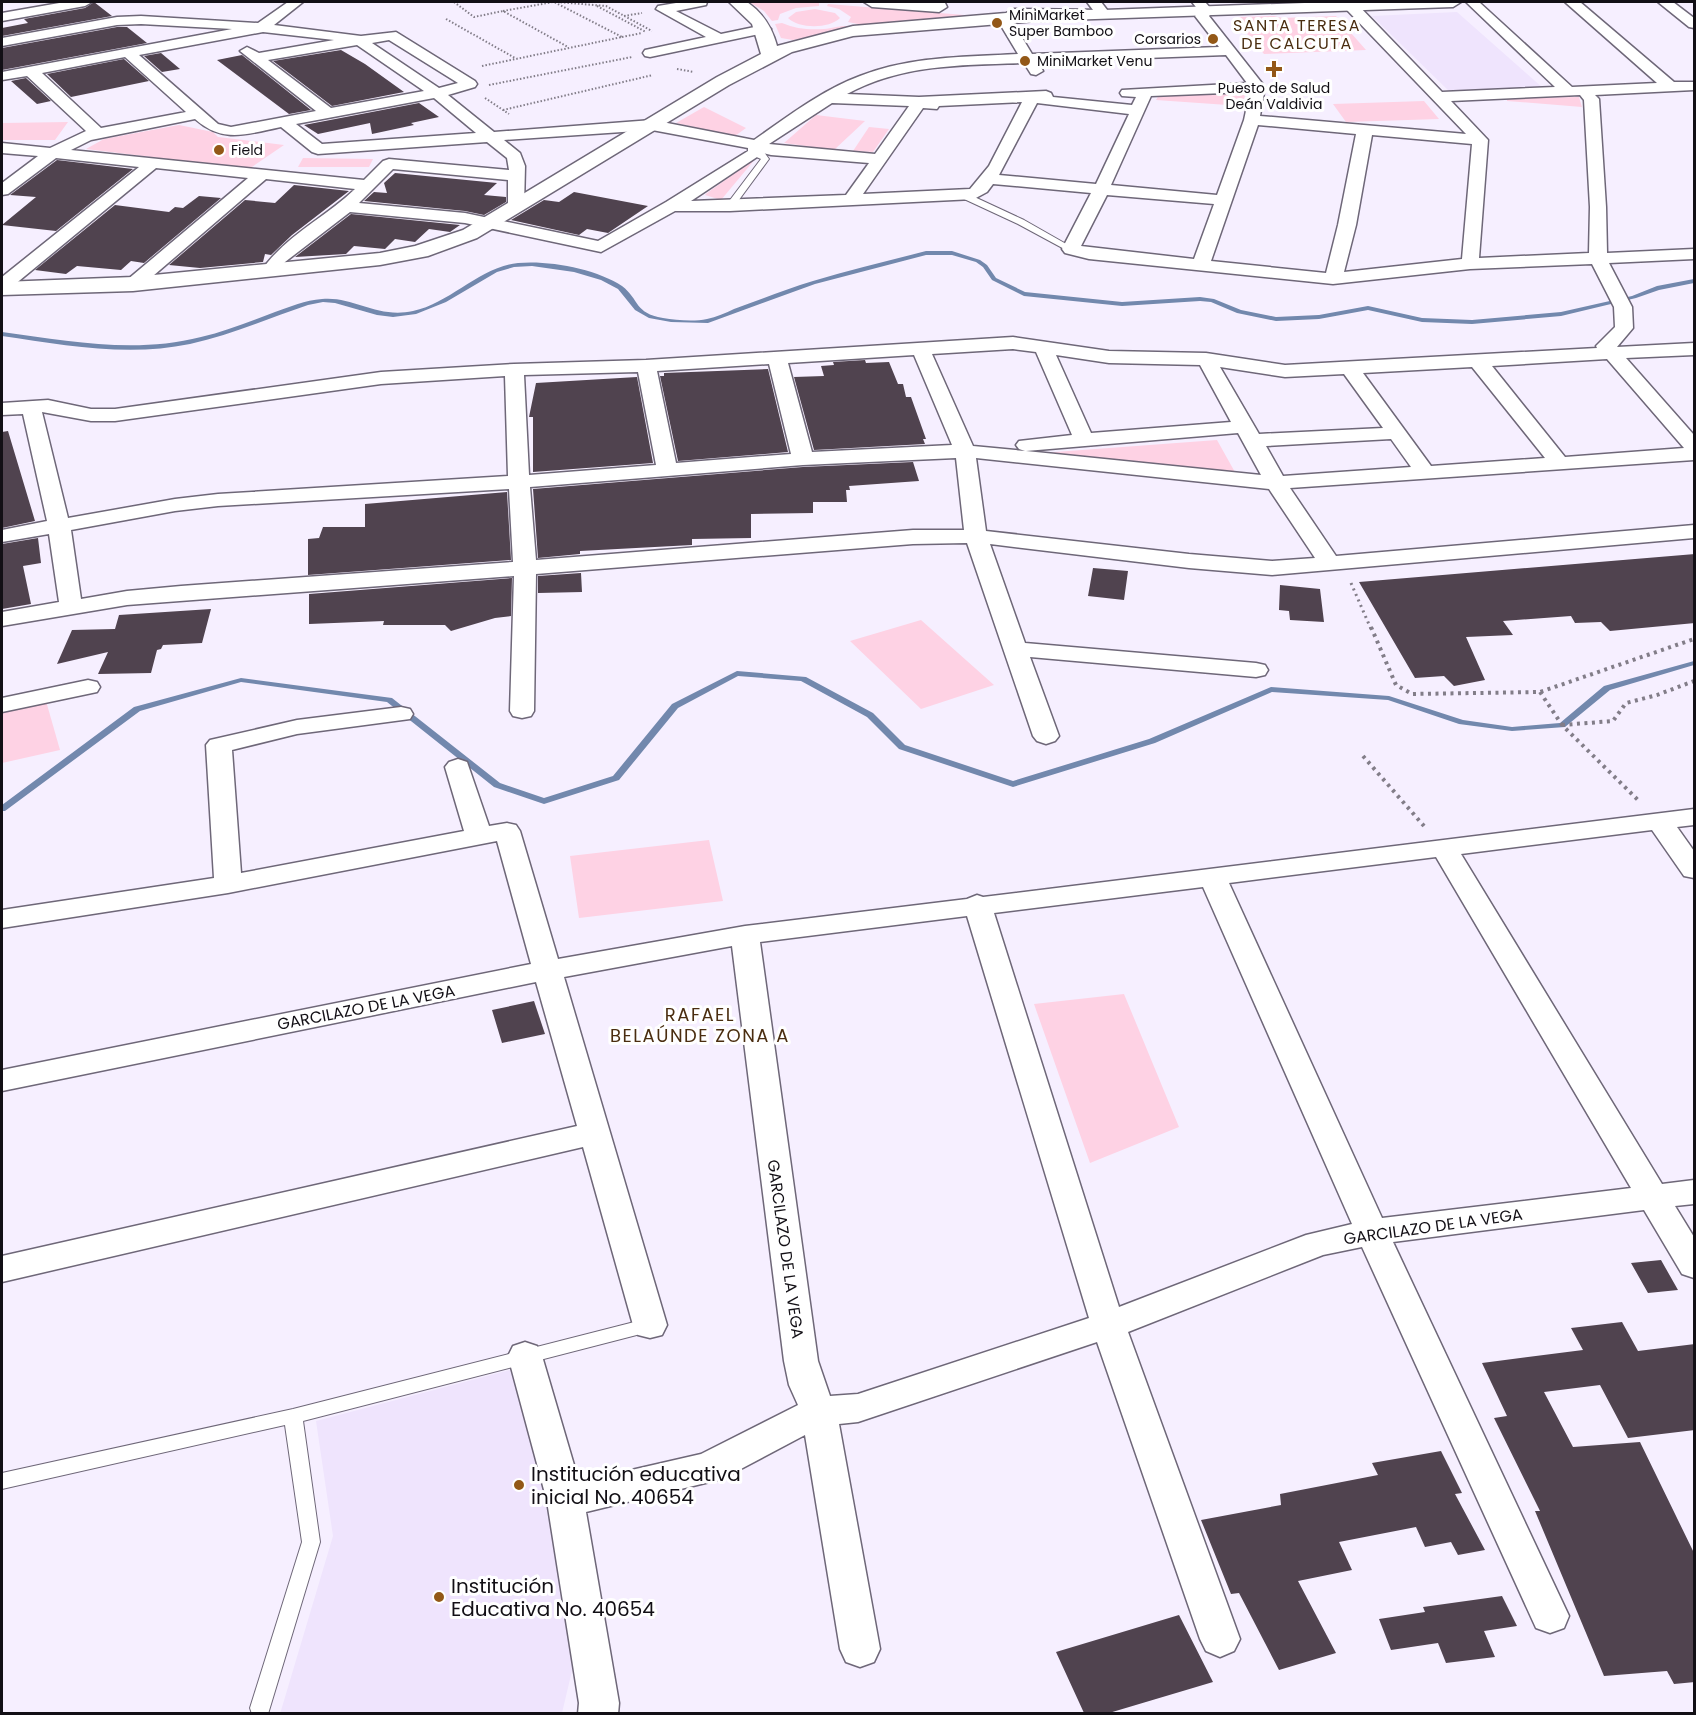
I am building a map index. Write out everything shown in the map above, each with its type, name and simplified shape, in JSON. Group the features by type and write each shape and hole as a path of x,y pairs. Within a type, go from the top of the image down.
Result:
{"street":[{"path":"5,12 85,2"},
{"path":"2,76 228,36 260,28 296,2"},
{"path":"701,2 663,9 718,38"},
{"path":"737,2 755,15 764,29 770,55"},
{"path":"872,2 896,2 1036,16 1099,8 1351,6 1453,2"},
{"path":"1472,2 1578,92 1591,99 1598,207 1598,258 1623,307 1625,316 1624,328 1605,346 1695,447"},
{"path":"1572,2 1670,87"},
{"path":"1665,2 1695,24"},
{"path":"1201,265 1252,120 1257,87 1202,16 1202,6"},
{"path":"1351,6 1480,140 1470,264"},
{"path":"5,12 36,35"},
{"path":"2,288 133,284 400,256 454,240 488,223 770,55 800,44 853,31 999,13"},
{"path":"999,13 1030,58 1040,96 1047,101 1138,110"},
{"path":"2,42 117,21 214,24 357,39 437,93 514,156 517,176 516,206"},
{"path":"214,24 329,114"},
{"path":"645,54 764,29"},
{"path":"128,53 217,130 231,132 437,93 470,84 391,34 256,58"},
{"path":"346,207 465,218 601,247 672,206 756,149 807,110 864,79 904,67 942,62 1230,51"},
{"path":"31,71 97,133"},
{"path":"1437,97 1695,86"},
{"path":"832,98 919,102 1257,87"},
{"path":"1145,92 1128,136 1071,249 1089,255 1334,279 1386,271 1470,264 1695,254"},
{"path":"672,206 730,206 964,196 981,192 989,179 1012,114 1040,96"},
{"path":"919,102 934,106 1012,114"},
{"path":"852,199 919,102"},
{"path":"2,190 51,154 72,142 97,133 198,114"},
{"path":"1252,120 1480,140"},
{"path":"285,123 318,149 652,125 756,149 881,159"},
{"path":"1334,279 1365,130"},
{"path":"2,148 261,176 369,185"},
{"path":"2,288 152,164"},
{"path":"271,270 279,258 346,207 390,164 517,176"},
{"path":"133,284 261,176"},
{"path":"989,179 1222,200"},
{"path":"2,409 48,406 91,415 115,415 288,389 381,378 514,370 646,366 1013,343 1109,357 1206,359 1285,371 1695,349"},
{"path":"1043,348 1084,440"},
{"path":"921,350 965,451 976,536 1046,736"},
{"path":"777,358 803,459"},
{"path":"1206,359 1276,483 1336,563"},
{"path":"1478,361 1560,464"},
{"path":"646,366 667,470"},
{"path":"1350,368 1426,473"},
{"path":"514,370 525,568 522,711"},
{"path":"31,406 59,525 71,606"},
{"path":"2,536 175,505 218,500 519,482 803,459 965,451 1084,440 1247,434 1395,433"},
{"path":"965,451 1276,483 1695,454"},
{"path":"2,619 71,606 181,593 913,537 976,536 1189,561 1272,568 1695,532"},
{"path":"1015,649 1256,670"},
{"path":"2,705 88,687"},
{"path":"228,884 219,745 297,726 401,714"},
{"path":"458,767 479,836"},
{"path":"744,934 1695,817"},
{"path":"1659,821 1695,870"},
{"path":"2,919 228,884 507,831 650,1325"},
{"path":"1444,849 1695,1264"},
{"path":"1212,876 1372,1232 1550,1616"},
{"path":"977,904 1108,1324 1220,1640"},
{"name":"GARCILAZO DE LA VEGA","path":"2,1081 546,971 744,934 801,1361 807,1385 819,1410 858,1408 1108,1324 1318,1244 1372,1232 1695,1192"},
{"path":"2,1269 593,1133"},
{"path":"525,1356 566,1501 599,1703 598,1713"},
{"path":"566,1501 709,1468 819,1410 860,1649"}],"lane":[{"path":"730,206 765,159 756,149"},
{"path":"964,196 1021,222 1071,249"},
{"path":"2,1481 293,1416 650,1325"},
{"path":"260,1708 311,1542 293,1416"}],"path":[{"path":"454,2 474,17 554,2 606,6 655,33"},
{"path":"554,2 622,37"},
{"path":"482,66 648,33 596,5"},
{"path":"502,11 569,48"},
{"path":"447,19 516,59"},
{"path":"485,86 645,54"},
{"path":"670,71 677,69"},
{"path":"503,110 659,74"},
{"path":"479,94 513,117"},
{"path":"1336,563 1396,685 1412,694 1540,692 1695,639"},
{"path":"1562,725 1613,721 1626,703 1658,695 1695,681"},
{"path":"1540,692 1562,725 1621,781"},
{"path":"1363,756 1444,849"}],"shaded area":[{"path":"749,2 819,3 819,6 796,8 780,14 778,20 772,21 764,11"},
{"path":"828,4 977,17 863,25 848,22 851,17 839,9 827,6"},
{"path":"815,9 835,13 840,18 822,26 806,26 788,18 796,12"},
{"path":"1457,12 1543,88 1451,93 1372,16"},
{"path":"1274,16 1282,18 1336,16 1366,50 1264,54 1237,22 1238,17"},
{"path":"782,23 808,29 853,27 793,40 781,38 775,24"},
{"path":"1246,92 1242,106 1156,100 1159,95"},
{"path":"1579,97 1582,107 1507,101 1507,98"},
{"path":"1424,101 1439,119 1346,122 1333,104"},
{"path":"704,107 746,128 735,136 676,123"},
{"path":"816,115 865,121 834,150 784,143"},
{"path":"68,122 55,140 2,140 2,123"},
{"name":"Field","path":"179,125 213,132 218,137 284,145 249,169 86,149 104,139"},
{"path":"869,127 889,129 873,152 853,151"},
{"path":"303,158 373,159 369,167 298,167"},
{"path":"756,158 721,200 705,195 707,193"},
{"path":"1217,440 1236,474 1028,454"},
{"path":"921,620 994,685 921,709 850,641"},
{"path":"46,701 60,750 2,763 2,711"},
{"path":"709,840 723,901 579,918 570,856"},
{"path":"1124,994 1179,1127 1090,1163 1034,1004"},
{"name":"Institución Educativa No. 40654","path":"521,1367 575,1658 562,1713 280,1714 333,1536 316,1421"}],"building":[{"path":"94,2 112,16 2,36 2,28 28,23 24,19 85,8"},
{"path":"127,27 147,43 2,70 2,48"},
{"path":"341,50 404,92 332,106 273,61"},
{"path":"161,53 180,69 162,72 144,56"},
{"path":"242,55 311,110 289,114 217,60"},
{"path":"124,59 149,81 71,97 47,74"},
{"path":"26,78 51,101 37,104 11,81"},
{"path":"419,103 439,117 372,134 370,123 318,134 304,125"},
{"path":"57,160 133,169 56,231 2,225 36,197 10,195"},
{"path":"395,173 497,183 484,195 506,197 506,202 484,215 364,201 374,192 387,193 384,183"},
{"path":"294,185 349,191 292,235 271,255 265,254 263,262 200,268 169,265 245,200 275,203"},
{"path":"574,192 648,206 608,233 587,229 579,235 511,220 544,200 559,202"},
{"path":"199,196 221,198 144,263 131,261 121,270 77,266 66,274 35,270 115,205 169,212 175,207 183,208"},
{"path":"351,214 460,225 450,232 429,229 415,242 395,239 385,249 354,246 346,254 295,257"},
{"path":"865,360 866,363 889,362 898,384 903,384 906,397 911,397 926,439 923,439 925,444 814,450 794,377 824,376 821,366 834,365 833,362"},
{"path":"768,369 788,452 678,461 660,376 664,376 664,373"},
{"path":"637,377 653,463 533,472 533,417 529,417 536,383"},
{"path":"8,431 35,521 2,528 2,432"},
{"path":"913,462 919,481 849,486 850,490 846,490 847,502 813,502 813,513 751,514 751,538 692,539 692,545 580,551 580,554 538,558 533,489 803,467"},
{"path":"507,492 511,560 308,575 308,539 319,538 323,527 365,527 365,504"},
{"path":"38,538 41,563 23,566 31,604 2,609 2,544"},
{"path":"1695,554 1695,623 1610,631 1601,622 1575,623 1571,616 1503,621 1513,635 1466,637 1485,680 1454,686 1444,676 1415,678 1359,582"},
{"path":"1093,568 1128,571 1124,600 1088,596"},
{"path":"581,573 582,592 538,593 538,576"},
{"path":"512,578 511,616 495,618 451,631 445,625 383,625 384,621 309,624 309,594"},
{"path":"1280,585 1320,589 1324,622 1290,620 1289,611 1279,610"},
{"path":"211,609 202,643 163,645 157,650 151,673 98,674 108,652 57,664 72,630 115,629 119,615"},
{"path":"534,1001 545,1034 502,1043 492,1010"},
{"path":"1661,1260 1678,1290 1648,1293 1631,1263"},
{"path":"1622,1322 1638,1351 1695,1344 1695,1430 1628,1438 1600,1385 1544,1392 1573,1447 1640,1442 1695,1555 1695,1682 1674,1684 1667,1671 1604,1676 1535,1511 1540,1511 1494,1418 1507,1416 1482,1363 1583,1350 1571,1328"},
{"path":"1441,1451 1462,1493 1455,1494 1485,1550 1458,1555 1451,1542 1425,1547 1416,1527 1339,1542 1352,1570 1298,1581 1336,1653 1279,1670 1239,1593 1231,1594 1201,1520 1281,1505 1280,1494 1378,1475 1372,1463"},
{"path":"1502,1596 1517,1626 1484,1631 1495,1657 1446,1663 1438,1643 1391,1650 1379,1619 1425,1612 1423,1607"},
{"path":"1179,1615 1213,1682 1109,1713 1084,1713 1056,1652"}],"waterway":[{"path":"2,334 86,345 150,347 205,338 307,303 319,301 335,301 377,313 401,315 430,308 495,271 523,264 555,266 594,275 620,288 643,314 671,321 691,322 708,321 813,283 926,253 952,253 978,261 985,266 994,279 1024,294 1122,304 1212,300 1239,312 1276,319 1319,317 1368,308 1422,320 1472,322 1561,314 1634,297 1657,288 1694,281"},
{"path":"2,809 137,709 241,680 389,700 497,785 544,801 616,778 675,706 737,673 803,679 870,715 902,747 1013,784 1152,741 1271,689 1389,698 1462,722 1512,729 1562,725 1607,688 1694,663"}],"place":[{"name":"MiniMarket Super Bamboo","path":"997,23"},
{"name":"Corsarios","path":"1213,39"},
{"name":"MiniMarket Venu","path":"1025,61"},
{"name":"Puesto de Salud Deán Valdivia","path":"1274,69"},
{"name":"Field","path":"219,150"},
{"name":"Institución educativa inicial No. 40654","path":"519,1485"},
{"name":"Institución Educativa No. 40654","path":"439,1597"}],"district":[{"name":"SANTA TERESA DE CALCUTA","path":"1297,34"},
{"name":"RAFAEL BELAÚNDE ZONA A","path":"700,1025"}]}
